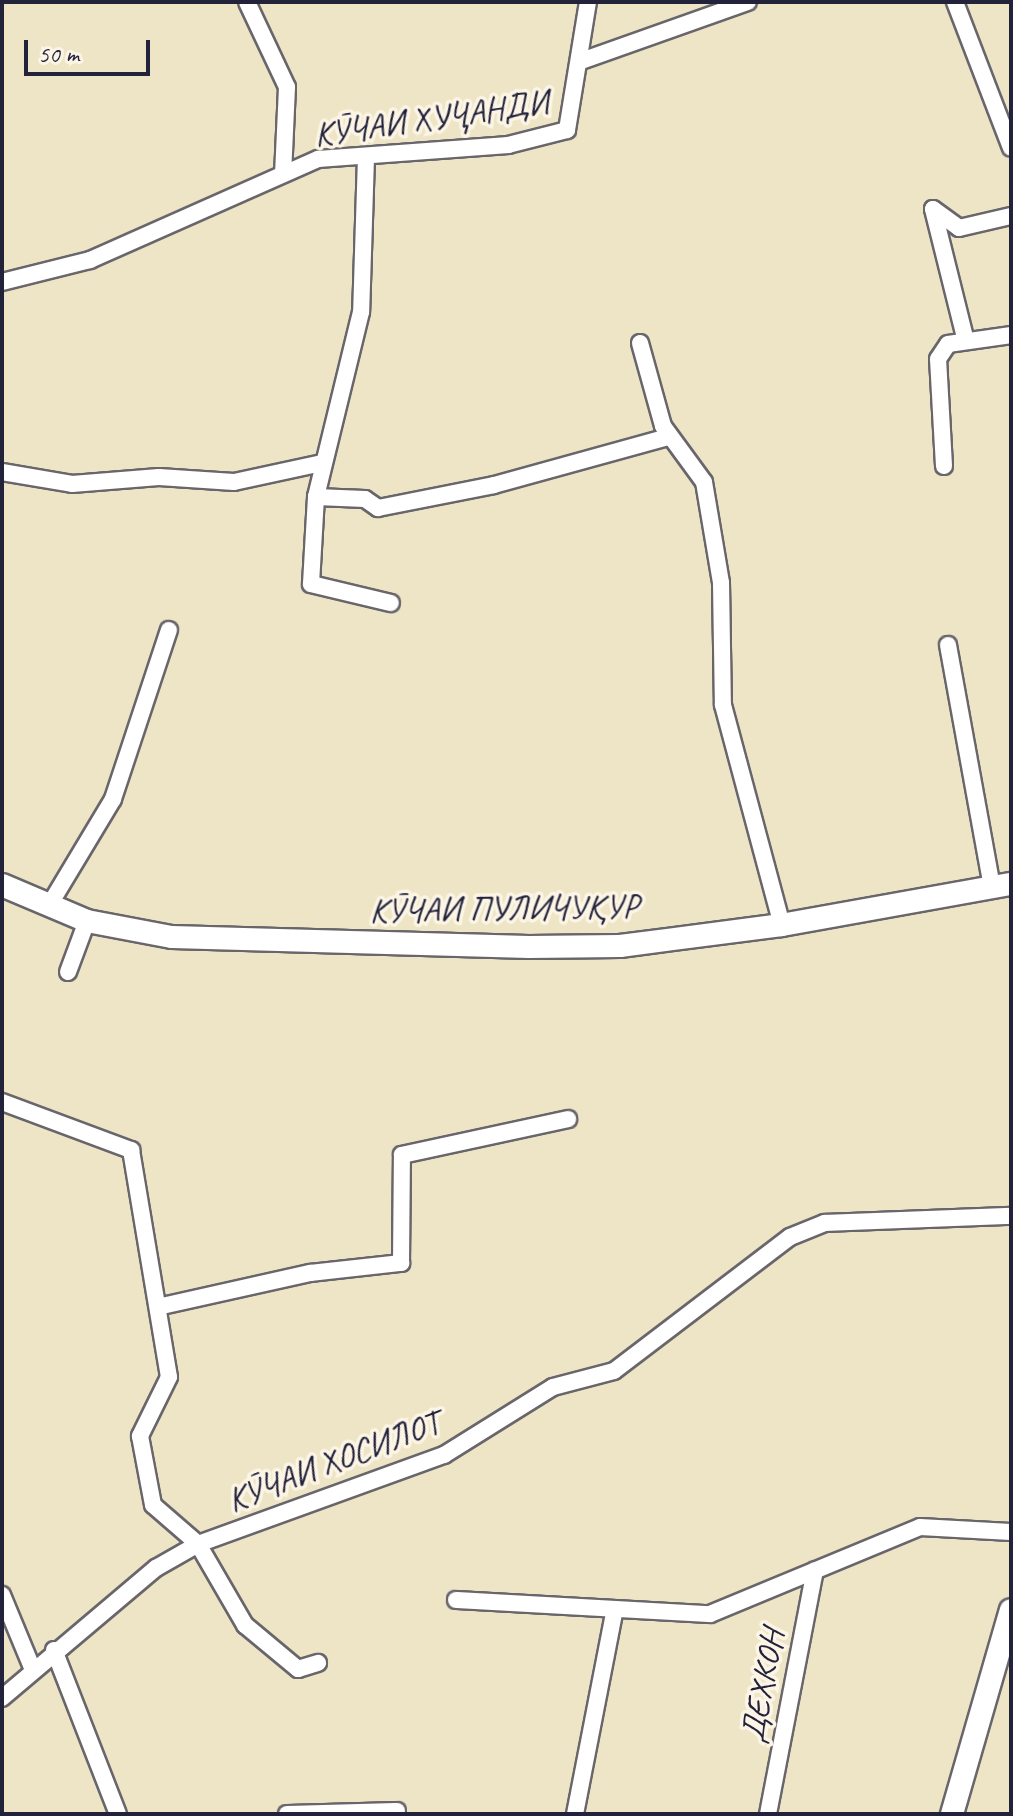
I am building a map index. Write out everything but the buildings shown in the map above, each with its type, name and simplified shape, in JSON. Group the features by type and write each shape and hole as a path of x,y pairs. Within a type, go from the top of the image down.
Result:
{"street":[{"path":"247,2 287,87 283,174"},
{"name":"КӮЧАИ ХУҶАНДИ","path":"2,282 90,260 318,159 508,145 567,130 581,61 588,2"},
{"path":"581,61 748,2"},
{"path":"955,2 1011,148"},
{"path":"366,157 361,312 322,463 316,497 311,584 391,603"},
{"path":"966,341 933,209 959,228 1011,216"},
{"path":"944,466 938,359 948,344 1011,335"},
{"path":"640,343 668,437 704,482 721,583 723,705 782,925"},
{"path":"316,497 365,499 378,508 494,485 668,437"},
{"path":"2,472 72,484 159,477 234,482 322,463"},
{"path":"50,904 113,799 169,630"},
{"path":"948,645 1001,885"},
{"name":"КӮЧАИ ПУЛИЧУҚУР","path":"2,885 87,921 172,937 529,947 620,946 782,925 1001,885"},
{"path":"68,972 87,921"},
{"path":"2,1102 131,1150 162,1306 169,1377 140,1436 153,1505 198,1544 245,1625 298,1669 318,1663"},
{"path":"162,1306 310,1273 401,1263 402,1155 568,1119"},
{"name":"КӮЧАИ ХОСИЛОТ","path":"2,1698 54,1650 198,1544 444,1455 553,1387 614,1371 790,1237 825,1223 1011,1216"},
{"path":"456,1600 614,1613 710,1614 920,1527 1011,1532"},
{"name":"ДЕХКОН","path":"768,1814 815,1570"},
{"path":"2,1595 33,1670"},
{"path":"952,1814 1011,1610"},
{"path":"575,1814 614,1613"},
{"path":"54,1650 118,1814"},
{"path":"287,1814 397,1811"}]}
